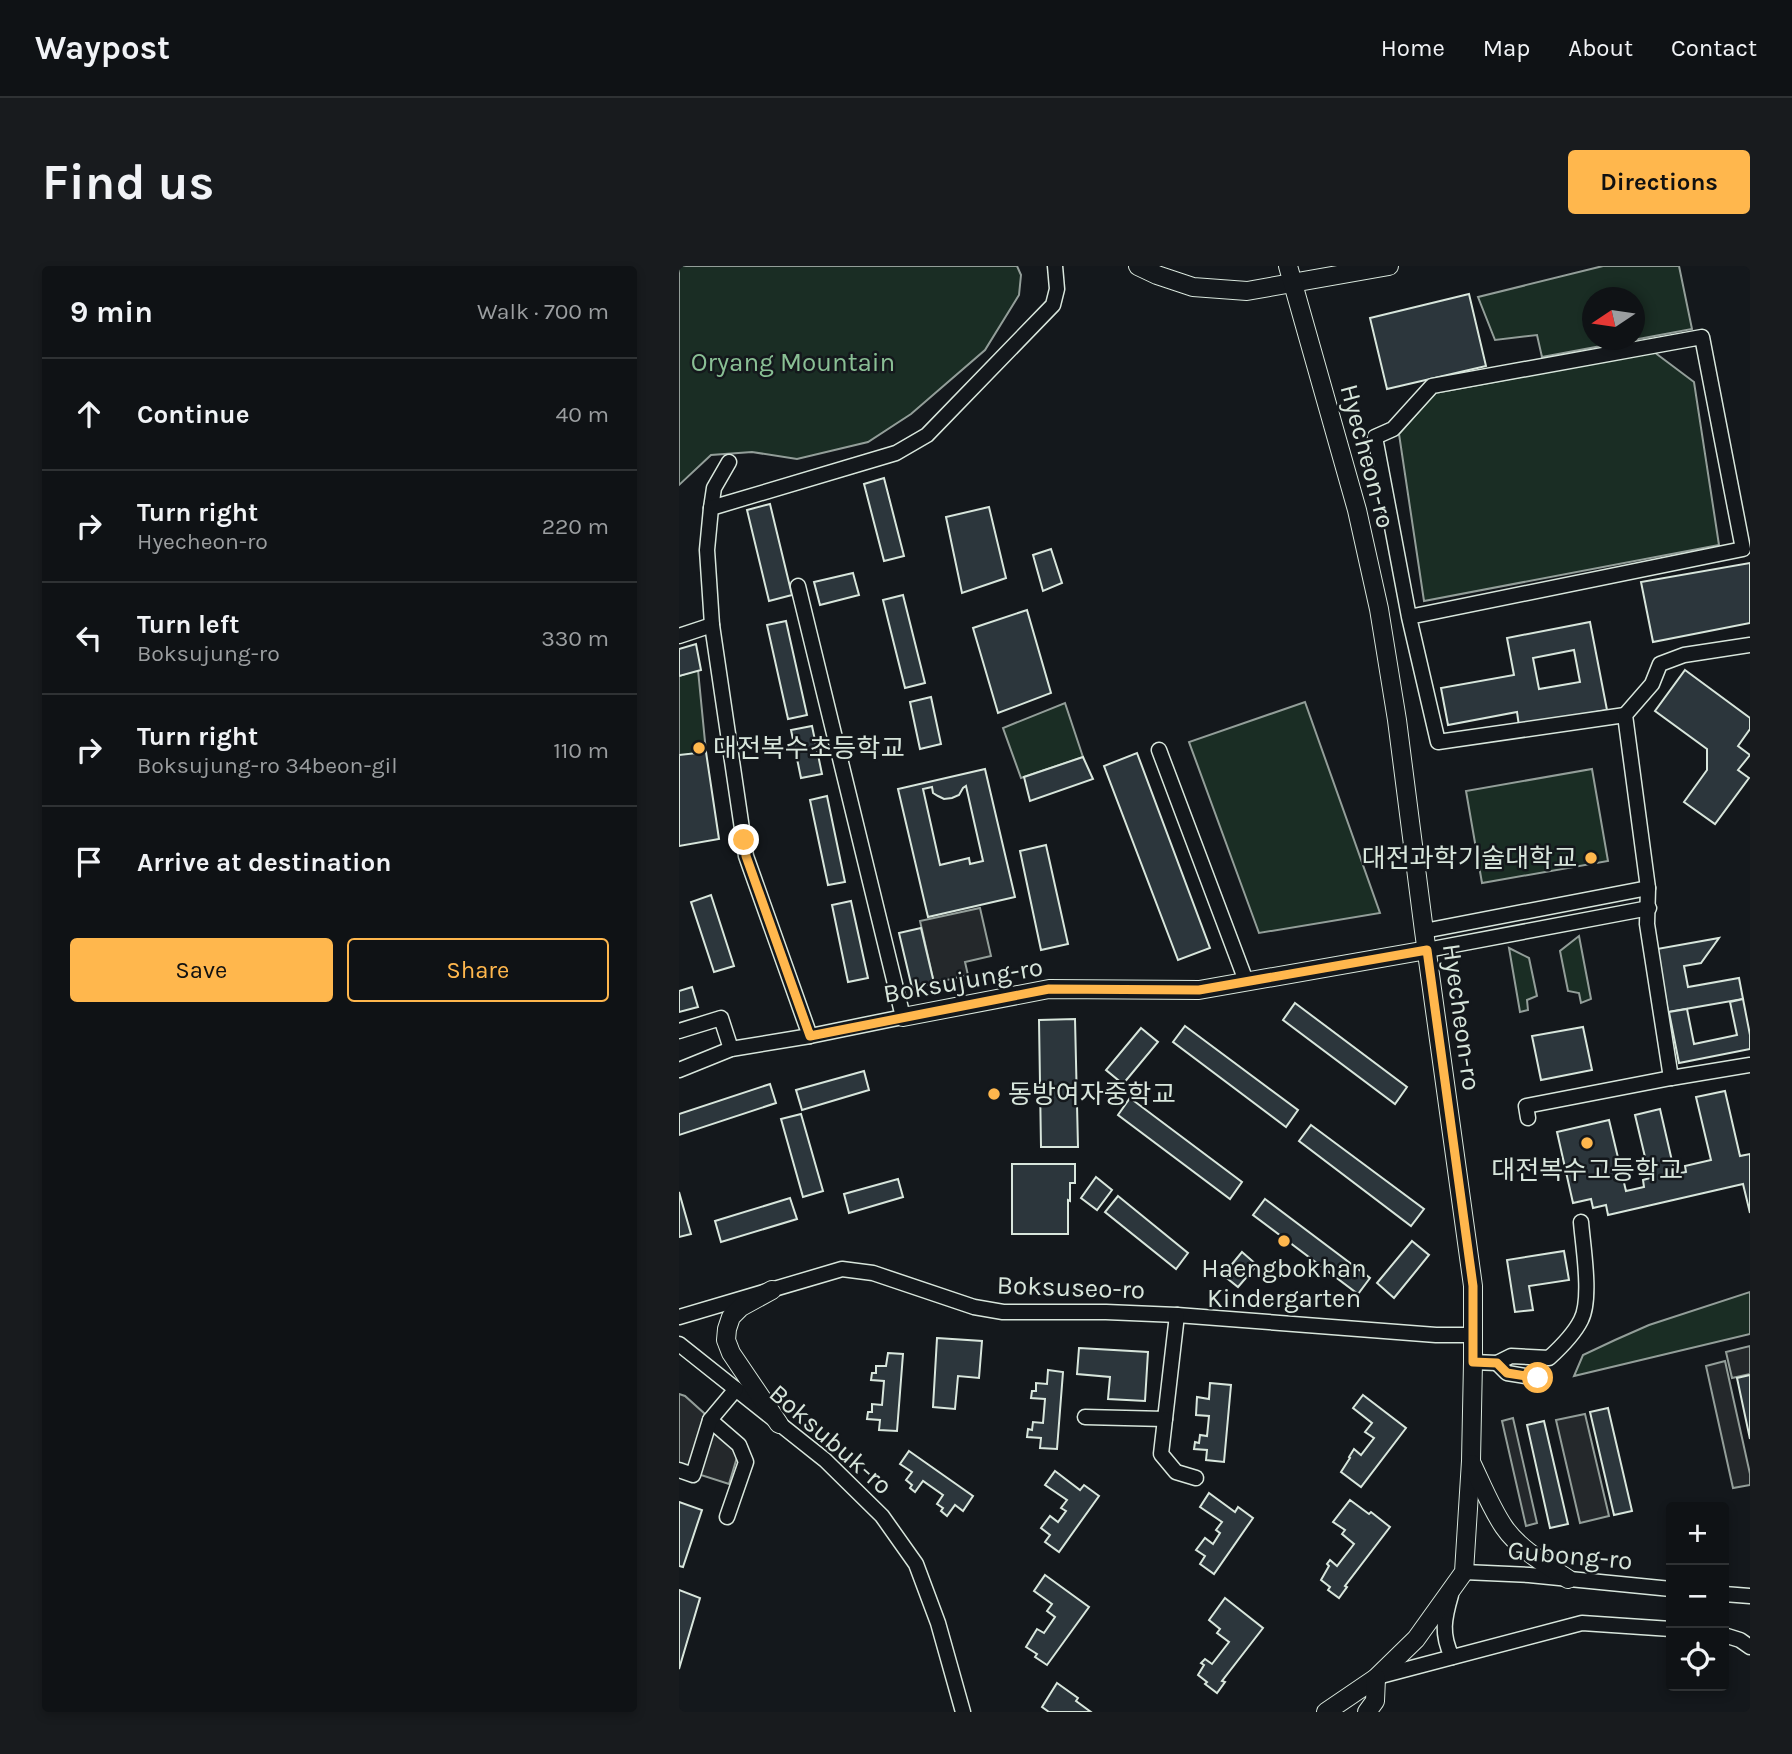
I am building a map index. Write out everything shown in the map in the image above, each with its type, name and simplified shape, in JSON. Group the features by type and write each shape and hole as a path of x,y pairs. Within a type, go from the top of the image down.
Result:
{"main road":[{"path":"1138,266 1193,286 1247,291 1389,266"},
{"name":"Hyecheon-ro","path":"1288,266 1357,510 1379,609 1397,720 1473,1286 1471,1461 1464,1572"},
{"name":"Boksujung-ro","path":"902,1017 1049,989 1199,990 1427,950"},
{"path":"772,1290 741,1307 731,1317 726,1340 731,1353 779,1424"},
{"path":"1471,1461 1506,1529 1534,1556 1569,1579"},
{"path":"1326,1712 1376,1678 1416,1639 1464,1572"},
{"path":"1367,1712 1375,1701 1376,1678"}],"street":[{"path":"711,508 896,453 927,435 1053,305 1057,289 1055,266"},
{"path":"1409,617 1743,549 1702,337 1432,386 1393,429 1375,437 1409,617 1438,742 1625,715 1652,684 1660,664 1685,655 1750,645"},
{"path":"729,462 714,488 711,508 707,550 712,625 746,856 810,1036"},
{"path":"798,586 902,1017"},
{"path":"679,636 712,625"},
{"path":"1625,715 1648,888 1647,924 1671,1078"},
{"path":"1159,750 1246,981"},
{"path":"1424,930 1648,888"},
{"path":"1427,950 1649,908"},
{"path":"679,1031 722,1017 731,1049"},
{"name":"Boksujung-ro","path":"679,1070 731,1049 902,1017"},
{"path":"1528,1118 1526,1106 1750,1065"},
{"path":"1473,1362 1497,1363 1511,1356 1549,1358 1581,1320 1586,1301 1581,1222"},
{"name":"Boksuseo-ro","path":"679,1317 842,1269 873,1273 974,1307 1003,1312 1177,1315 1436,1335 1473,1335"},
{"path":"1177,1315 1161,1454 1176,1472 1196,1478"},
{"name":"Boksubuk-ro","path":"679,1344 825,1460 882,1516 916,1564 938,1623 963,1712"},
{"path":"1497,1363 1507,1373 1538,1378"},
{"path":"679,1471 693,1475 710,1420 736,1389"},
{"path":"1085,1417 1165,1419"},
{"path":"710,1420 739,1445 746,1462 727,1517"},
{"name":"Gubong-ro","path":"1464,1572 1529,1575 1666,1589"},
{"path":"1452,1657 1446,1645 1444,1629 1453,1587"},
{"path":"1729,1594 1750,1596"},
{"path":"1376,1678 1582,1623 1666,1629"},
{"path":"1729,1634 1750,1634"},
{"path":"1729,1636 1750,1647"}],"green space":[{"name":"Oryang Mountain","path":"679,266 1017,266 1021,275 1019,295 985,350 911,414 868,442 797,459 752,452 711,455 679,485"},
{"path":"1603,266 1679,266 1692,329 1645,338 1645,287 1582,287 1582,350 1542,357 1537,335 1495,340 1478,297"},
{"path":"1654,352 1694,382 1719,545 1424,601 1399,434 1435,393"},
{"path":"698,670 706,752 679,756 679,676"},
{"path":"1305,702 1380,913 1259,933 1189,742"},
{"path":"1065,703 1083,757 1021,778 1003,728"},
{"path":"1592,769 1608,861 1482,883 1466,791"},
{"path":"1579,936 1591,999 1581,1003 1579,993 1568,991 1560,951"},
{"path":"1509,948 1529,958 1537,996 1527,1000 1528,1010 1520,1012"},
{"path":"1750,1292 1750,1334 1574,1376 1583,1355 1649,1325"}],"shaded area":[{"path":"980,908 991,956 965,962 968,975 934,983 920,921"},
{"path":"1750,1346 1750,1374 1732,1378 1726,1352"},
{"path":"1725,1361 1750,1474 1750,1485 1733,1488 1706,1366"},
{"path":"679,1394 705,1414 722,1438 738,1454 729,1484 679,1468"},
{"path":"1585,1414 1609,1516 1580,1523 1556,1420"},
{"path":"1513,1418 1537,1523 1526,1526 1502,1421"}],"building":[{"path":"1469,294 1486,366 1387,389 1370,318"},
{"path":"884,478 904,556 884,561 864,484"},
{"path":"770,504 792,595 769,601 747,510"},
{"path":"989,507 1006,578 962,593 946,517"},
{"path":"1051,549 1062,583 1043,591 1033,555"},
{"path":"1750,563 1750,623 1653,642 1641,582"},
{"path":"853,573 859,595 820,605 814,582"},
{"path":"903,595 925,683 905,688 883,600"},
{"path":"1027,610 1051,693 998,713 973,628"},
{"path":"786,621 807,715 788,719 767,625"},
{"path":"1590,622 1607,710 1519,726 1517,712 1448,725 1441,688 1514,675 1507,638","holes":["1574,650 1580,682 1539,689 1533,658"]},
{"path":"696,644 701,670 679,676 679,649"},
{"path":"1685,670 1750,718 1750,729 1738,746 1750,755 1738,770 1749,778 1715,824 1684,802 1707,770 1707,749 1655,711"},
{"path":"931,697 941,744 920,749 910,702"},
{"path":"812,726 822,774 801,778 791,730"},
{"path":"706,752 719,839 679,846 679,755"},
{"path":"1137,753 1210,948 1178,960 1104,766"},
{"path":"1083,757 1093,779 1030,801 1024,777"},
{"path":"985,769 1015,897 928,917 898,789","holes":["966,786 983,861 970,864 969,858 940,865 923,789 932,787 933,793 944,799 959,795"]},
{"path":"827,796 845,882 828,885 810,800"},
{"path":"1046,845 1068,944 1041,950 1020,851"},
{"path":"711,895 734,966 714,972 691,902"},
{"path":"851,901 868,978 848,982 832,905"},
{"path":"921,928 934,983 912,988 899,933"},
{"path":"1719,938 1701,963 1684,966 1688,987 1739,978 1743,999 1668,1012 1657,949"},
{"path":"692,987 698,1007 679,1012 679,991"},
{"path":"1743,999 1750,1049 1679,1063 1669,1012 1687,1009 1694,1044 1737,1035 1730,1002"},
{"path":"1295,1003 1407,1087 1395,1104 1283,1020"},
{"path":"1075,1019 1078,1147 1041,1147 1039,1020"},
{"path":"1185,1026 1298,1110 1286,1127 1173,1042"},
{"path":"1583,1027 1592,1070 1541,1080 1532,1036"},
{"path":"1141,1028 1158,1042 1123,1084 1106,1070"},
{"path":"864,1071 869,1090 802,1110 796,1090"},
{"path":"770,1084 776,1103 679,1135 679,1114"},
{"name":"대전복수고등학교","path":"1725,1091 1740,1156 1750,1154 1750,1213 1743,1184 1608,1215 1606,1205 1593,1208 1591,1199 1573,1203 1557,1132 1609,1120 1626,1191 1644,1187 1643,1180 1650,1178 1635,1115 1660,1109 1675,1174 1686,1172 1685,1166 1711,1160 1696,1097"},
{"path":"1130,1098 1242,1182 1230,1199 1118,1115"},
{"path":"801,1114 823,1191 803,1197 781,1119"},
{"path":"1311,1125 1424,1209 1411,1226 1299,1141"},
{"path":"1012,1164 1075,1164 1075,1183 1070,1183 1070,1201 1068,1200 1068,1234 1012,1234"},
{"path":"1096,1177 1112,1190 1097,1210 1081,1198"},
{"path":"898,1179 903,1197 849,1213 844,1194"},
{"path":"679,1192 691,1234 679,1237"},
{"path":"1118,1196 1188,1253 1176,1269 1105,1212"},
{"path":"790,1198 797,1219 721,1242 715,1221"},
{"path":"1265,1199 1370,1278 1358,1294 1253,1215"},
{"path":"1412,1241 1429,1255 1394,1298 1377,1283"},
{"path":"1564,1251 1569,1280 1529,1286 1533,1310 1515,1312 1507,1260"},
{"path":"1242,1252 1257,1265 1238,1287 1223,1275"},
{"path":"937,1338 982,1341 979,1378 958,1376 955,1409 933,1407"},
{"path":"1079,1348 1148,1352 1145,1401 1108,1399 1110,1377 1077,1374"},
{"path":"888,1353 903,1354 897,1431 879,1430 880,1420 867,1419 868,1412 872,1412 872,1404 882,1405 884,1381 871,1380 872,1373 876,1373 876,1366 886,1366"},
{"path":"1048,1370 1063,1372 1057,1449 1040,1448 1041,1438 1027,1437 1033,1422 1043,1423 1045,1399 1031,1398 1032,1391 1036,1391 1036,1383 1047,1384"},
{"path":"1750,1375 1750,1439 1737,1378"},
{"path":"1210,1383 1231,1385 1224,1462 1206,1460 1207,1450 1194,1449 1195,1442 1199,1443 1200,1435 1207,1436 1209,1416 1196,1415 1197,1397 1209,1399"},
{"path":"1363,1395 1406,1428 1361,1487 1341,1472 1354,1449 1361,1455 1374,1438 1365,1432 1372,1423 1353,1408"},
{"path":"1608,1408 1632,1511 1614,1515 1590,1412"},
{"path":"1544,1421 1568,1524 1550,1528 1527,1425"},
{"path":"909,1451 973,1496 963,1511 955,1505 947,1516 937,1504 943,1495 923,1481 915,1492 910,1488 912,1485 906,1480 912,1472 900,1464"},
{"path":"1055,1471 1080,1490 1084,1485 1099,1496 1059,1552 1045,1542 1050,1535 1041,1528 1050,1516 1058,1522 1066,1511 1061,1508 1067,1500 1045,1485"},
{"path":"1209,1493 1235,1512 1238,1507 1253,1518 1214,1574 1200,1564 1205,1556 1196,1550 1205,1538 1213,1544 1220,1533 1216,1530 1222,1522 1200,1507"},
{"path":"1350,1500 1390,1527 1345,1586 1347,1587 1339,1598 1328,1590 1330,1587 1321,1580 1330,1560 1337,1566 1354,1544 1342,1534 1345,1530 1333,1522"},
{"path":"679,1502 702,1510 683,1567 679,1566"},
{"path":"1045,1575 1089,1607 1047,1665 1026,1647 1037,1629 1044,1633 1055,1617 1047,1611 1052,1604 1034,1591"},
{"path":"679,1590 700,1598 679,1669"},
{"path":"1225,1598 1263,1628 1222,1681 1225,1682 1217,1693 1198,1675 1204,1665 1201,1663 1205,1659 1212,1664 1229,1642 1217,1633 1220,1629 1209,1620"},
{"path":"1057,1683 1078,1698 1076,1701 1091,1712 1049,1712 1042,1707"}],"place":[{"name":"대전복수초등학교","path":"699,748"},
{"name":"대전과학기술대학교","path":"1591,858"},
{"name":"동방여자중학교","path":"994,1094"},
{"name":"대전복수고등학교","path":"1587,1143"},
{"name":"Haengbokhan Kindergarten","path":"1284,1241"}],"route":[{"path":"744,840 746,856 810,1036 1049,989 1199,990 1427,950 1473,1286 1473,1362 1497,1363 1507,1373 1538,1378"}]}
